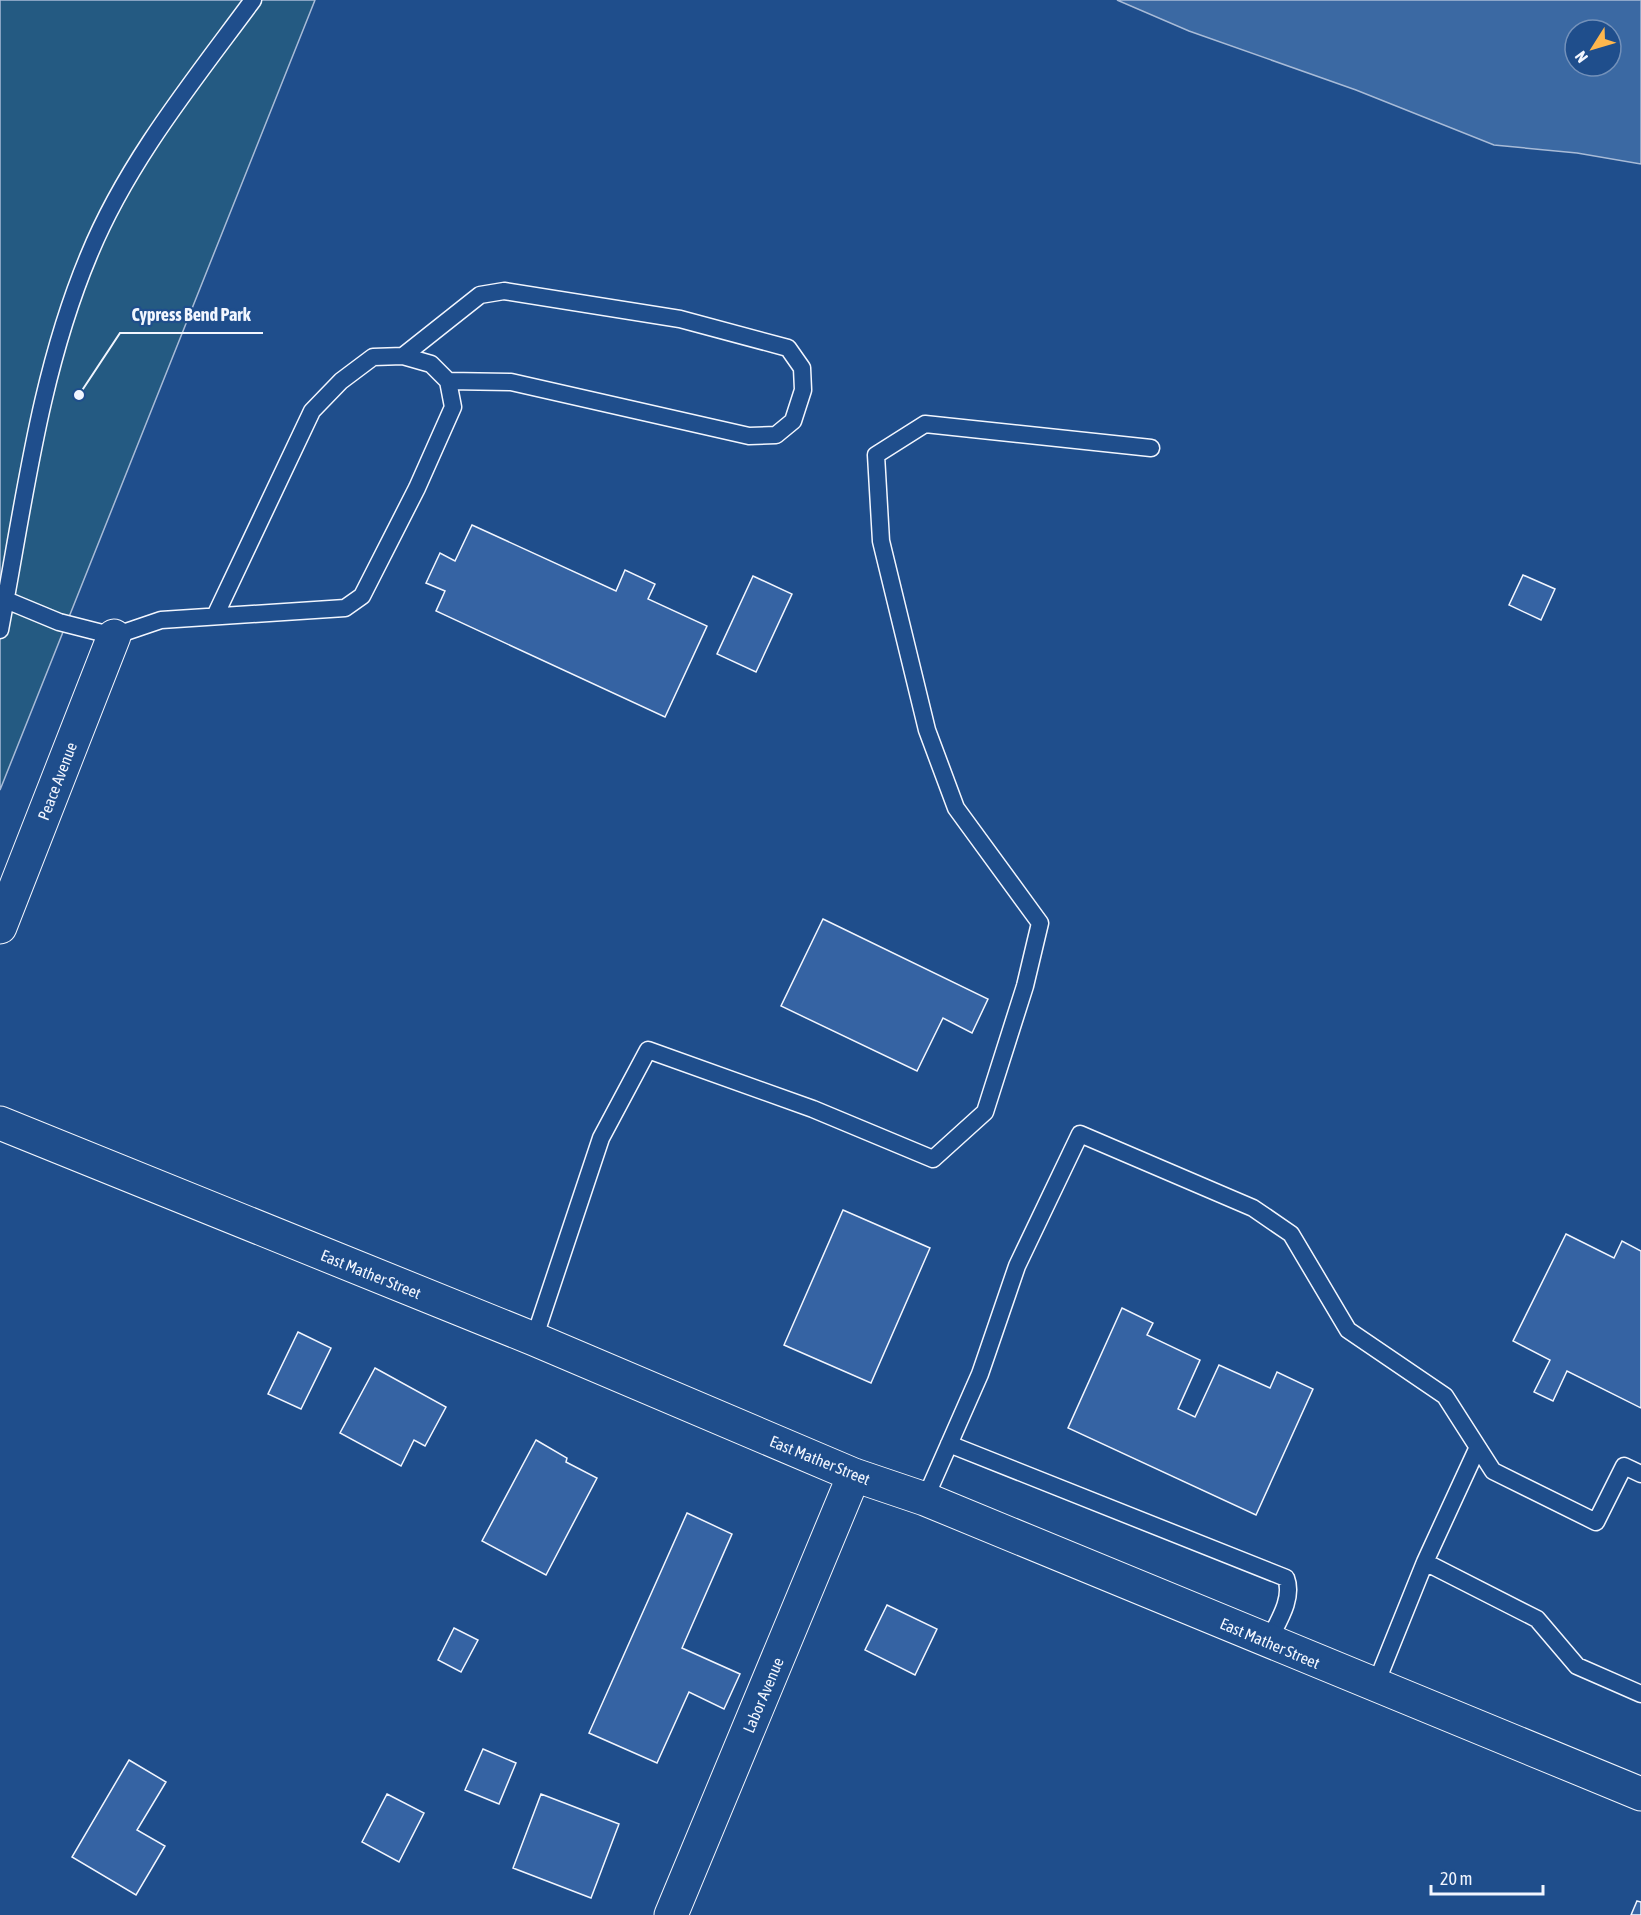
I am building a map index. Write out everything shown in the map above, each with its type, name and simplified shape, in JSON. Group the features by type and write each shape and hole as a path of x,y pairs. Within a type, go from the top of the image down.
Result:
{"street":[{"name":"Peace Avenue","path":"0,927 114,636"},
{"name":"East Mather Street","path":"0,1123 534,1340 854,1475 925,1499 1641,1794"},
{"name":"Labor Avenue","path":"671,1915 854,1475"}],"lane":[{"path":"0,630 36,431 62,327 89,253 123,188 152,141 253,0"},
{"path":"403,356 480,295 504,291 680,319 788,348 802,368 803,390 793,421 776,435 749,436 511,382 448,381"},
{"path":"6,600 59,622 114,636 161,620 345,608 362,596 417,488 453,407 448,381 431,364 403,356 373,357 341,381 312,411 215,616"},
{"path":"534,1340 601,1138 648,1050 813,1109 933,1159 985,1112 1025,986 1040,923 956,808 927,730 881,541 876,455 925,424 1151,448"},
{"path":"925,1499 980,1374 1017,1266 1080,1134 1253,1208 1291,1234 1348,1330 1445,1396 1493,1471 1596,1522 1624,1466 1641,1474"},
{"path":"949,1444 1286,1578 1290,1586 1288,1600 1268,1642"},
{"path":"1375,1686 1425,1562 1477,1449"},
{"path":"1425,1562 1538,1619 1577,1666 1641,1694"}],"shaded area":[{"path":"0,0 315,0 0,790"},
{"path":"1117,0 1641,0 1641,164 1577,153 1494,145 1356,90 1189,31"}],"building":[{"path":"472,525 616,591 625,570 655,584 648,599 707,626 665,717 436,611 445,591 426,583 440,553 455,561"},
{"path":"1523,575 1555,589 1541,620 1509,605"},
{"path":"753,576 792,594 756,672 717,654"},
{"path":"823,919 988,999 972,1033 943,1018 917,1071 781,1006"},
{"path":"843,1210 930,1248 871,1383 784,1345"},
{"path":"1566,1234 1614,1258 1622,1241 1641,1251 1641,1408 1567,1371 1553,1401 1534,1392 1550,1360 1513,1341"},
{"path":"1122,1308 1153,1323 1147,1335 1200,1360 1178,1409 1195,1417 1219,1365 1270,1388 1277,1372 1313,1389 1256,1515 1068,1428"},
{"path":"298,1332 331,1348 301,1409 268,1394"},
{"path":"375,1368 446,1407 425,1446 414,1440 401,1466 340,1433"},
{"path":"536,1440 567,1458 566,1462 597,1478 546,1575 482,1541"},
{"path":"687,1513 732,1534 682,1648 740,1674 724,1709 689,1692 657,1763 589,1733"},
{"path":"887,1605 937,1629 915,1675 865,1650"},
{"path":"454,1628 478,1640 461,1672 438,1660"},
{"path":"483,1749 516,1763 499,1804 465,1790"},
{"path":"129,1760 166,1782 137,1830 165,1846 136,1895 72,1857"},
{"path":"387,1794 424,1813 399,1862 362,1842"},
{"path":"541,1794 619,1824 591,1898 513,1868"},
{"path":"1637,1901 1641,1902 1641,1915 1631,1915"}],"place":[{"name":"Cypress Bend Park","path":"79,395"}]}
